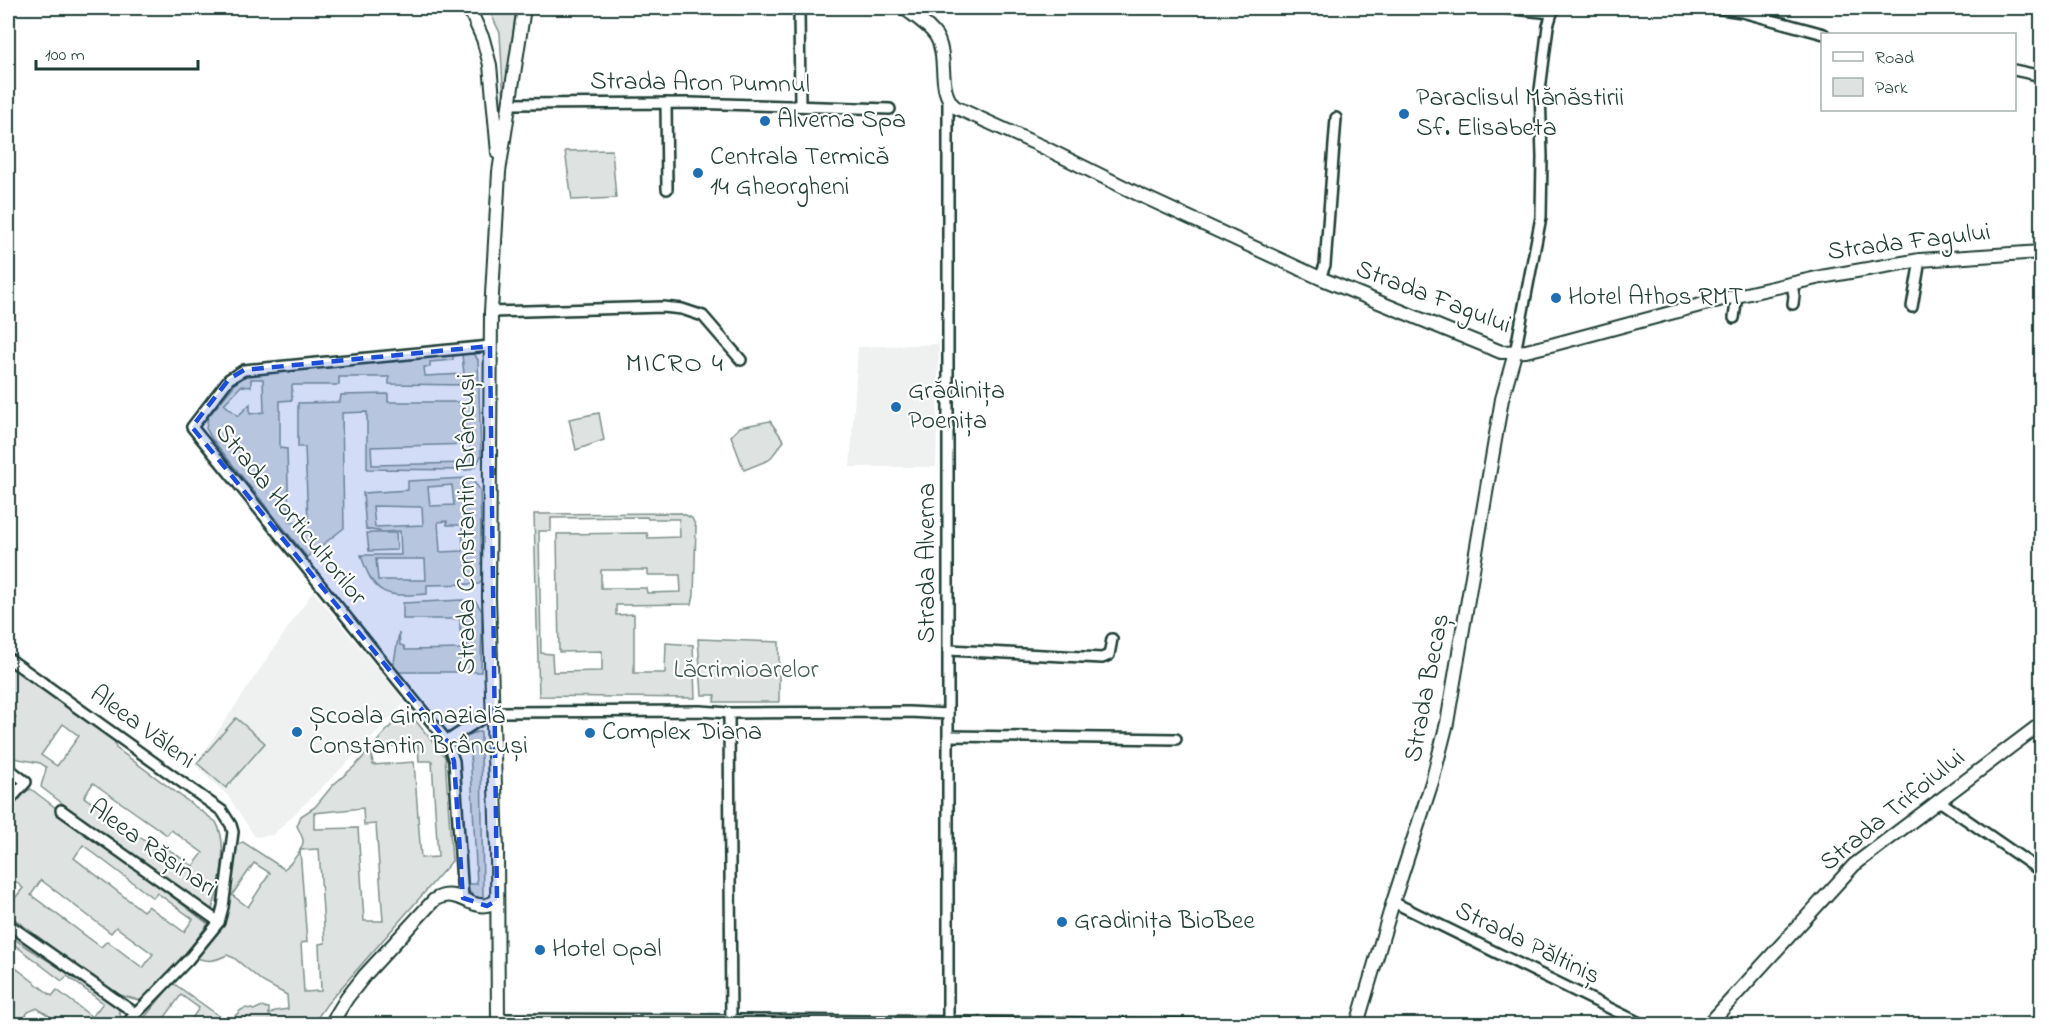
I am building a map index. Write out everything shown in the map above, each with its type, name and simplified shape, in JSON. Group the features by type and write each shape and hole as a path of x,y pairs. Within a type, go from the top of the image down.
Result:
{"main road":[{"path":"469,8 483,39 490,65 499,172"},
{"name":"Strada Constantin Brâncuși","path":"498,1022 489,598 490,312 499,172 524,8"},
{"path":"904,8 936,36 942,55 948,101"},
{"name":"Strada Fagului","path":"948,101 955,107 1320,278 1501,352 1515,353 1555,344 1737,296 1920,260 2042,252"},
{"name":"Strada Becaș","path":"1357,1024 1432,782 1447,723 1501,406 1515,353"},
{"name":"Strada Trifoiului","path":"1709,1024 1846,872 2042,723"},
{"path":"331,1024 353,990 429,903 444,895 463,898 479,906 487,906 497,900"},
{"path":"463,898 487,916 497,927"}],"street":[{"path":"799,8 800,105"},
{"path":"1503,8 1554,10 1540,90 1541,216 1515,353"},
{"path":"1714,8 1742,12 1821,33"},
{"path":"2016,70 2042,76"},
{"name":"Strada Alverna","path":"948,101 948,1023"},
{"name":"Strada Aron Pumnul","path":"510,104 666,103 890,109"},
{"path":"666,103 667,189"},
{"path":"1320,278 1325,265 1336,118"},
{"path":"1912,307 1920,260"},
{"path":"1792,284 1793,304"},
{"path":"1734,318 1737,296"},
{"path":"490,312 663,307 694,311 702,316 741,360"},
{"name":"Strada Horticultorilor","path":"463,898 454,761 447,741 192,427 229,379 244,370 490,346"},
{"path":"949,650 1102,658 1109,655 1112,639"},
{"name":"Aleea Văleni","path":"8,658 222,811 231,825 232,844"},
{"path":"447,741 492,711 948,714"},
{"path":"729,713 731,1022"},
{"path":"949,736 1176,739"},
{"path":"8,768 26,782 8,802"},
{"path":"1938,800 2042,872"},
{"name":"Aleea Rășinari","path":"61,810 219,922"},
{"name":"Aleea Rășinari","path":"126,1024 188,960 219,922 232,844"},
{"name":"Strada Păltiniș","path":"1393,902 1642,1024"},
{"path":"8,924 135,1013"},
{"path":"498,1022 1197,1024"}],"highlighted area":[{"path":"490,346 497,900 487,906 463,898 454,761 447,741 192,427 229,379 244,370"}],"shaded area":[{"name":"Grădinița Poenița","path":"939,344 936,467 850,467 858,347"},
{"name":"Școala Gimnazială Constantin Brâncuși","path":"313,591 405,702 348,762 273,835 255,837 228,796 195,765"}],"green space":[{"path":"488,8 516,8 504,104 500,33"},
{"path":"612,150 616,198 572,200 565,151"},
{"path":"467,352 475,355 478,360 481,456 476,466 468,470 367,469 367,412 342,413 344,528 307,557 212,439 206,428 208,417 236,383 246,375 272,370","holes":["462,355 464,374 425,376 424,367 430,367 430,362 453,360 453,356","339,377 389,377 389,384 468,385 469,402 388,402 388,394 341,395 340,402 298,403 298,447 305,447 308,521 289,522 287,449 280,448 280,401 292,400 292,385 339,385","251,379 263,379 264,412 250,414 250,404 238,416 224,404 241,386 251,387","470,444 471,463 372,465 371,447"]},
{"path":"599,413 604,440 576,450 569,419"},
{"path":"770,421 784,441 769,460 744,470 731,436 740,427"},
{"path":"467,478 480,490 482,580 479,584 427,585 427,594 402,595 384,591 377,587 371,579 361,555 401,555 400,531 383,532 366,529 363,493 408,490 408,481","holes":["452,485 454,505 430,506 428,487","373,506 422,507 423,525 375,527","447,521 447,525 462,525 463,551 440,552 438,522","376,559 425,559 426,580 378,580"]},
{"path":"681,513 692,518 696,527 692,604 616,605 616,615 634,614 634,673 665,673 666,643 693,645 695,698 539,696 534,514","holes":["647,517 648,519 679,519 680,537 648,538 647,533 557,534 559,652 602,651 602,671 553,672 552,654 541,653 539,531 551,531 551,518","601,570 648,570 648,575 680,575 681,592 647,593 646,588 601,588"]},
{"path":"367,533 396,533 397,550 369,551"},
{"path":"462,600 476,602 482,611 481,672 396,672 393,668 399,633 400,645 404,646 405,650 467,649 467,631 460,631 460,619 403,619 403,603"},
{"name":"Lăcrimioarelor","path":"698,639 779,642 779,702 714,702 715,695 702,695"},
{"path":"8,661 113,735 116,748 216,822 220,831 223,854 220,879 211,912 198,907 41,787 46,767 40,763 8,757 8,728 16,717 8,711","holes":["63,724 79,736 57,766 41,755","93,783 167,835 171,830 203,853 193,866 162,845 158,850 84,797"]},
{"path":"408,713 445,757 452,861 327,1004 313,1024 274,1024 269,1021 266,1024 188,1024 199,1008 181,995 160,1024 139,1024 173,983 229,1023 246,1008 254,1010 260,1007 269,1008 269,1015 275,1011 288,1009 287,995 263,982 234,958 227,955 212,960 196,958 222,923 233,851 237,844 243,842 284,869 296,856 303,843 297,826 301,816 315,807 333,785 402,714","holes":["418,744 419,761 432,761 438,857 421,858 414,762 373,765 371,748","363,808 364,825 376,824 383,921 364,921 358,828 314,829 314,813","319,849 325,943 319,944 321,991 304,992 301,943 307,942 300,850","254,863 270,873 248,907 232,895"]},
{"path":"236,718 265,743 226,788 197,763"},
{"path":"481,732 483,898 474,897 468,890 468,884 477,884 470,750 459,748 469,735"},
{"path":"31,789 208,924 191,947 142,1001 120,995 8,914 8,907 23,888 8,875 8,813 25,792","holes":["83,845 153,898 157,893 193,919 184,932 148,906 143,911 74,858","41,880 111,933 116,927 153,954 143,968 107,941 101,947 31,895"]},
{"path":"8,935 102,995 118,1008 121,1017 115,1024 62,1024 37,1008 28,1012 20,1024 8,1024 8,962 52,996 57,990 92,1017 103,1003 67,976 62,981 8,940"}],"place":[{"name":"Paraclisul Mănăstirii Sf. Elisabeta","path":"1404,114"},
{"name":"Alverna Spa","path":"765,121"},
{"name":"Centrala Termică 14 Gheorgheni","path":"698,173"},
{"name":"Hotel Athos RMT","path":"1556,298"},
{"name":"Grădinița Poenița","path":"896,407"},
{"name":"Școala Gimnazială Constantin Brâncuși","path":"297,732"},
{"name":"Complex Diana","path":"590,733"},
{"name":"Gradinița BioBee","path":"1062,922"},
{"name":"Hotel Opal","path":"540,950"}],"district":[{"name":"MICRO 4","path":"675,364"}]}
